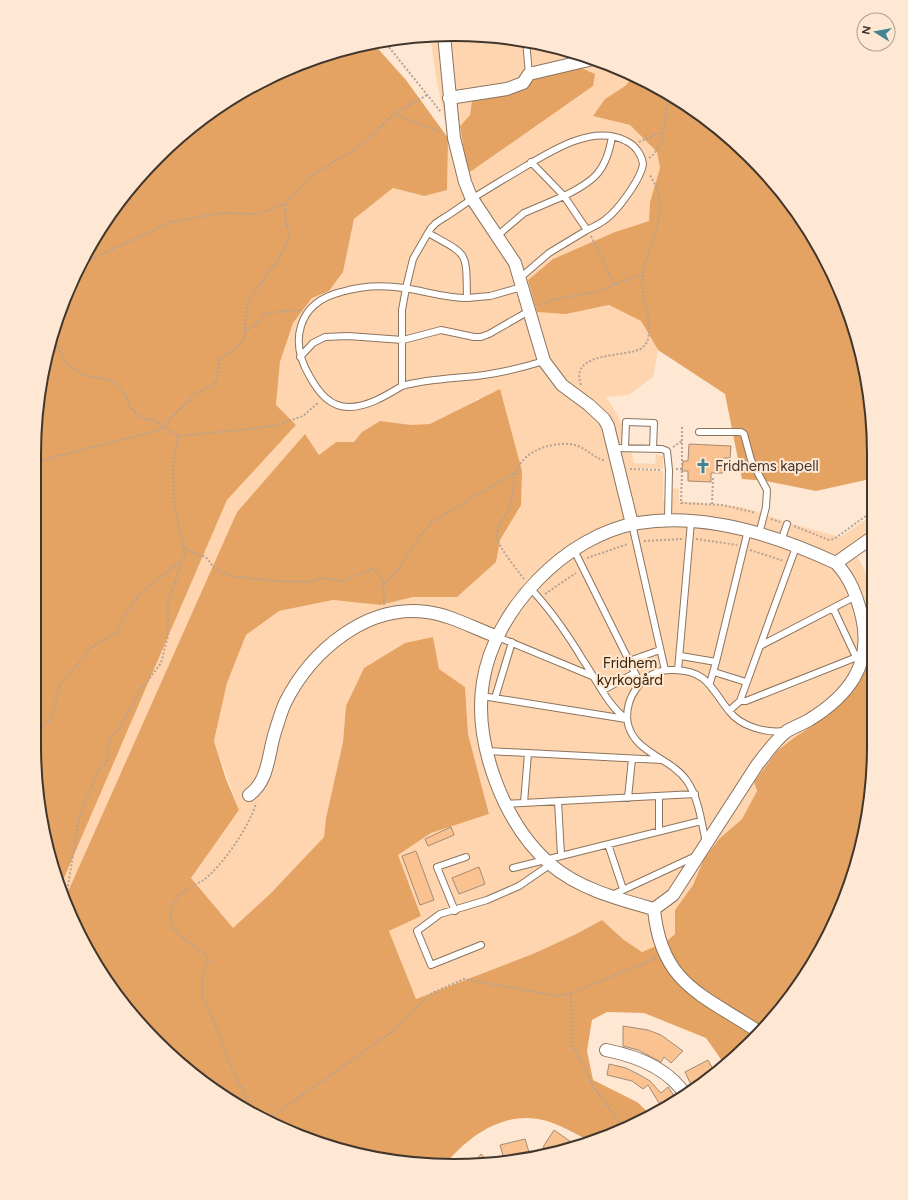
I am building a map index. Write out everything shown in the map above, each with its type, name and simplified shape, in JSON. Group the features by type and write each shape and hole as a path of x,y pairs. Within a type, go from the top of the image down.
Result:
{"street":[{"path":"445,41 454,138 460,168 471,197 515,263 544,361 562,385 589,405 604,419 620,448 619,469 632,524"},
{"path":"449,98 507,89 522,83 529,74 582,62"},
{"path":"668,520 691,522 753,532 836,563 844,571 856,596 865,638 860,656 861,665 852,683 832,704 809,720 787,731 757,765 673,895 654,909 609,896 578,882 548,862 533,846 505,804 491,770 482,722 482,696 485,671 498,637 518,604 530,588 548,570 574,550 606,532 632,524 668,520"},
{"path":"836,563 867,541"},
{"path":"253,792 263,779 275,733 285,704 304,674 350,629 367,620 386,614 411,611 428,612 448,617 498,637"},
{"path":"654,909 658,934 670,965 689,987 755,1029"},
{"path":"606,1050 642,1060 671,1078 681,1090"}],"lane":[{"path":"527,48 529,74"},
{"path":"402,386 402,310 406,288 413,259 428,233 437,222 471,197 531,162 555,150 598,135 612,136 626,140 633,145 643,165 618,208 606,220 549,253 521,283 490,296 467,298 447,297 406,288 369,287 342,291 326,297 308,311 300,332 300,357 303,367 314,385 324,397 334,403 352,407 378,399 402,386 428,380 511,371 544,361"},
{"path":"497,236 524,213 564,196 590,182 600,172 607,158 612,136"},
{"path":"531,162 564,196 587,230"},
{"path":"428,233 454,247 462,254 466,264 467,298"},
{"path":"300,357 313,343 325,337 348,336 403,340 441,330 474,337 481,337 529,311"},
{"path":"653,449 654,423 626,422 620,448 667,451 669,470 668,520"},
{"path":"699,432 741,432 744,434 751,460 767,486 768,500 764,516 744,547 714,672 710,683"},
{"path":"678,670 681,656 691,522"},
{"path":"632,524 665,670"},
{"path":"781,542 787,524"},
{"path":"729,711 740,701 796,547"},
{"path":"574,550 581,561 640,683"},
{"path":"530,588 540,598 584,661 592,676 618,711 628,719"},
{"path":"760,646 856,596"},
{"path":"740,701 746,701 860,656 833,608"},
{"path":"498,637 592,676"},
{"path":"495,698 512,642"},
{"path":"629,661 660,650"},
{"path":"681,656 716,662"},
{"path":"706,842 695,794 686,780 677,770 664,760 644,748 634,738 629,729 628,719 631,697 640,683 650,676 665,670 678,670 700,676 710,683 729,711 743,722 758,728 777,732 787,731"},
{"path":"714,672 746,682"},
{"path":"603,690 635,673"},
{"path":"482,696 628,719"},
{"path":"488,751 664,760"},
{"path":"524,803 528,753"},
{"path":"628,798 632,759"},
{"path":"505,804 695,794"},
{"path":"659,796 659,831"},
{"path":"558,801 561,856"},
{"path":"481,945 431,965 417,931 440,914 455,911 487,900 519,886 548,862 561,856 701,821"},
{"path":"608,844 623,889"},
{"path":"609,896 698,856"},
{"path":"455,911 437,867 466,857"},
{"path":"513,868 548,862"}],"path":[{"path":"389,47 445,117"},
{"path":"90,260 171,222 221,213 257,214 286,204 311,176 360,146 394,114 412,102 427,95"},
{"path":"582,389 580,381 582,368 594,360 610,354 635,351 643,347 648,340 649,329 644,299 643,275 661,211 659,198 652,178 643,165 655,154 662,132 667,101"},
{"path":"394,114 454,138"},
{"path":"633,145 662,132"},
{"path":"41,460 164,428 169,420 197,392 212,386 217,379 219,360 244,340 247,303 280,257 287,242 290,233 285,216 286,204"},
{"path":"587,230 597,245 615,285"},
{"path":"529,311 548,301 594,292 643,275"},
{"path":"245,331 253,327 266,312 308,311"},
{"path":"56,344 66,363 82,376 111,380 126,395 129,407 144,419 154,420 178,436 278,425 303,416 324,397"},
{"path":"682,426 682,503 712,504 734,507 764,516 829,540 834,539 867,515"},
{"path":"67,891 79,818 98,771 105,765 111,737 121,725 138,694 161,663 168,636 168,603 182,560 184,547 173,496 173,465 178,436"},
{"path":"667,451 682,441"},
{"path":"530,588 500,546 497,537 499,527 507,514 511,503 517,471 525,458 534,451 549,446 563,444 581,446 599,458 613,463 619,469 682,469"},
{"path":"384,584 398,570 419,537 433,520 517,471"},
{"path":"712,504 713,478"},
{"path":"581,561 637,542 690,538 744,547 790,563"},
{"path":"184,547 193,553 206,557 215,569 231,576 276,581 309,582 320,578 343,581 372,569 377,571 384,584 386,614"},
{"path":"41,729 52,717 60,685 65,679 92,647 118,631 125,615 140,593 182,560"},
{"path":"540,598 584,568"},
{"path":"250,1106 236,1078 210,1012 202,997 202,979 209,959 204,952 186,940 171,925 169,919 179,896 215,869 228,854 255,806 253,792"},
{"path":"272,1117 394,1030 432,993 464,979 558,996 571,993 665,954"},
{"path":"571,993 572,1043 593,1086 620,1124"}],"green space":[{"name":"Fridhem kyrkogård","path":"454,41 481,42 535,49 587,63 630,81 625,86 605,99 593,116 630,125 657,152 660,168 650,202 649,221 615,232 553,259 528,280 566,314 609,305 641,321 658,350 653,377 629,395 606,397 623,428 634,463 655,464 656,454 663,456 663,469 635,468 635,470 663,471 663,500 671,500 672,488 679,489 679,501 743,507 793,524 840,537 867,519 867,533 848,547 860,561 867,575 867,666 852,691 817,723 777,751 754,782 757,791 742,819 719,839 704,859 693,885 675,910 675,934 667,941 642,952 624,940 602,920 535,953 416,999 389,931 421,916 398,855 431,833 489,814 468,734 465,687 438,669 433,637 364,668 346,706 343,742 326,818 324,837 271,893 233,929 191,878 239,810 214,741 227,683 246,635 279,611 333,600 380,605 413,597 457,597 479,398 448,417 430,424 418,426 382,422 364,431 354,442 336,442 319,455 305,434 237,512 68,892 63,880 227,500 296,425 276,406 280,362 293,323 312,298 329,291 343,272 354,219 393,188 423,196 448,138 431,42","holes":["513,93 470,172 465,157 460,126 470,115 472,101"]}],"shaded area":[{"path":"378,48 406,80 448,138 447,190 424,196 393,188 354,219 343,272 329,291 312,298 293,323 280,362 276,405 296,425 227,500 63,880 49,827 42,773 41,454 42,427 49,373 55,347 72,296 96,247 126,203 143,182 182,143 225,111 248,96 271,84 296,72 321,63 347,55"},
{"path":"579,67 595,74 593,86 470,172 465,157 460,126 470,115 472,101 513,93 532,80"},
{"path":"630,81 660,96 705,126 726,143 765,182 782,203 812,248 836,296 853,347 859,373 866,427 867,480 816,491 766,481 742,479 725,394 658,350 641,321 609,305 566,314 537,312 528,280 553,259 615,232 649,221 650,202 660,168 657,152 630,125 593,116 605,99 625,86"},
{"path":"500,389 522,471 521,505 500,540 496,562 457,597 413,597 380,605 333,600 279,611 246,635 227,683 214,741 226,779 239,810 191,878 233,928 271,893 324,837 326,818 343,742 346,706 364,668 405,643 433,637 439,669 465,687 468,734 489,814 431,833 398,855 421,916 389,931 416,999 535,953 602,920 624,940 642,952 667,941 675,934 675,910 693,885 704,859 719,839 742,819 757,791 754,782 777,751 817,723 852,691 860,680 867,662 866,773 859,827 853,853 836,904 812,953 782,997 765,1018 722,1060 706,1038 644,1013 607,1012 592,1020 587,1051 593,1080 637,1102 647,1111 612,1128 584,1138 547,1121 532,1118 518,1118 504,1121 478,1134 450,1159 427,1158 373,1151 321,1137 296,1128 247,1104 203,1074 162,1038 126,997 96,952 72,904 68,892 237,512 305,434 319,455 336,442 354,442 362,432 380,421 411,425 430,424"}],"building":[{"name":"Fridhems kapell","path":"689,444 731,446 730,458 723,458 723,473 711,473 711,482 688,481 688,471 682,471 683,461 688,461"},
{"path":"451,827 454,835 428,846 425,839"},
{"path":"416,851 434,900 420,905 402,856"},
{"path":"479,867 485,884 459,894 452,878"},
{"path":"623,1026 648,1030 661,1035 683,1051 671,1063 664,1057 661,1062 638,1050 623,1046"},
{"path":"708,1060 712,1068 691,1084 685,1072"},
{"path":"609,1064 626,1068 650,1081 661,1093 668,1087 674,1095 660,1104 648,1085 643,1089 632,1081 607,1075"},
{"path":"554,1130 571,1142 545,1149 543,1147"},
{"path":"525,1139 529,1152 503,1156 500,1145"},
{"path":"481,1154 485,1158 481,1158 478,1158"}],"place":[{"name":"Fridhems kapell","path":"703,466"}]}
